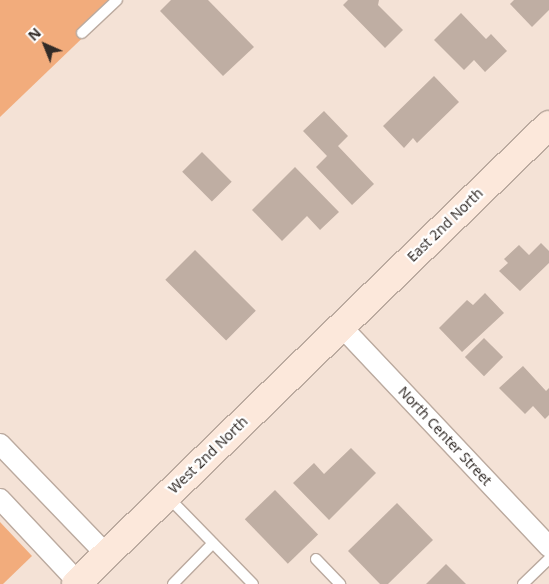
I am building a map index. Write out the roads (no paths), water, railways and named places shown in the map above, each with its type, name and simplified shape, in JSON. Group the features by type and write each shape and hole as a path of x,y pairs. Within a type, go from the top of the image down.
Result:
{"street":[{"name":"East 2nd North","path":"340,325 549,125"},
{"name":"West 2nd North","path":"77,583 340,325"},
{"name":"North Center Street","path":"340,325 549,547"},
{"path":"0,444 106,554"},
{"path":"0,499 77,583"}],"lane":[{"path":"82,33 117,0"},
{"path":"167,495 254,584"},
{"path":"173,584 213,543"},
{"path":"316,559 340,584"},
{"path":"523,584 549,560"}]}
